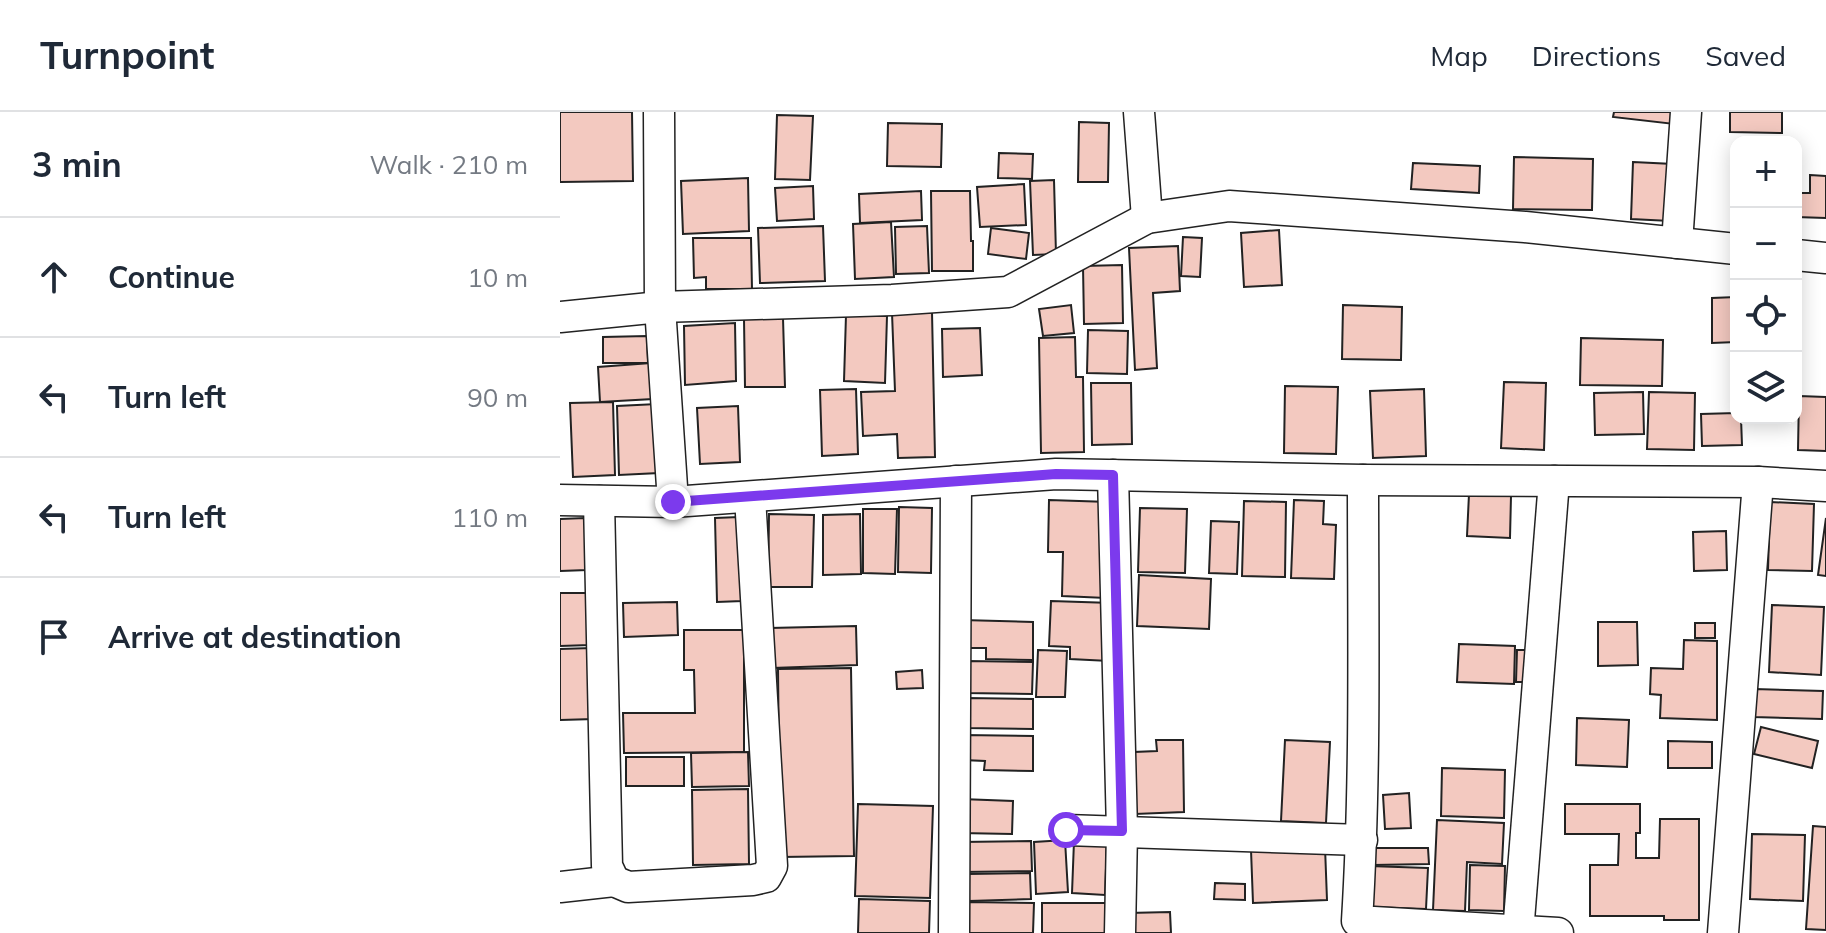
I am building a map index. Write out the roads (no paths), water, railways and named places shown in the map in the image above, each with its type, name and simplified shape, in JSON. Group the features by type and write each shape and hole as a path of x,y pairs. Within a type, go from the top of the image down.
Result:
{"street":[{"path":"659,112 660,307 673,502"},
{"path":"1139,112 1147,218"},
{"path":"1677,243 1686,112"},
{"path":"560,317 660,307 892,300 1008,292 1147,218 1229,206 1525,227 1730,248"},
{"path":"1802,256 1826,258"},
{"path":"560,500 673,502 1056,474 1363,480 1758,482 1826,486"},
{"path":"1113,475 1122,831 1120,933"},
{"path":"1363,480 1362,840 1357,921 1558,933"},
{"path":"954,933 956,481"},
{"path":"1518,932 1554,481"},
{"path":"1723,933 1758,482"},
{"path":"560,887 614,881 628,887 753,880 766,877 772,866 750,497"},
{"path":"599,501 607,866 614,881"},
{"path":"1066,830 1362,840"}]}
